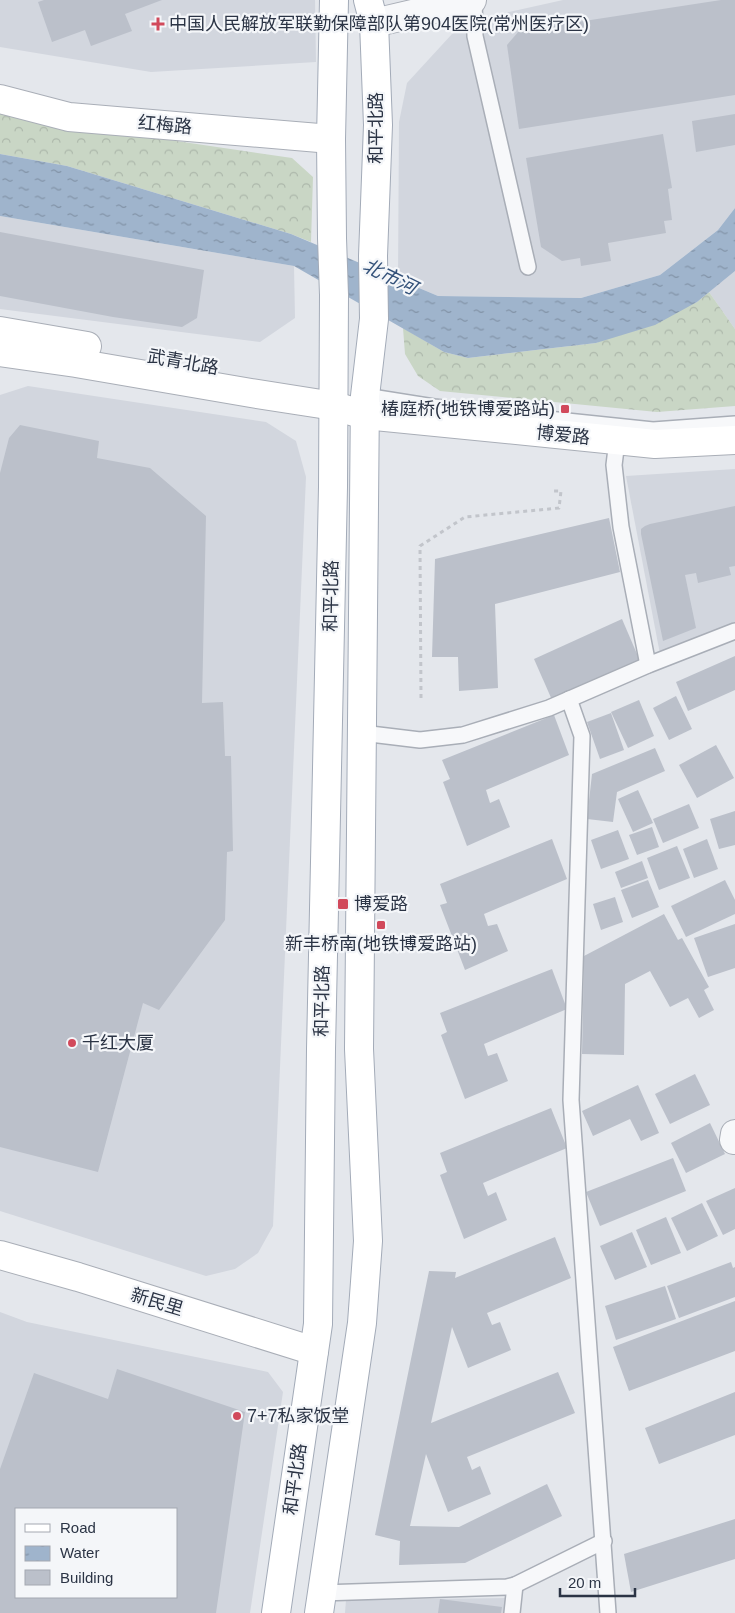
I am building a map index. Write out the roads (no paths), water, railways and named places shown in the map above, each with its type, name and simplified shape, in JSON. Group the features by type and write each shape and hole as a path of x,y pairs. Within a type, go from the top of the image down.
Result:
{"main road":[{"path":"331,139 334,0"},
{"name":"和平北路","path":"320,1603 362,1323 368,1241 359,1049 365,406 374,319 373,256 378,124 371,11"},
{"name":"红梅路","path":"0,99 69,117 331,139"},
{"name":"和平北路","path":"276,1613 318,1324 321,1049 334,398 331,139"},
{"name":"武青北路","path":"0,331 334,398"},
{"name":"武青北路","path":"0,352 251,393 334,398"},
{"name":"博爱路","path":"334,398 365,406 617,441 655,444 735,440"},
{"name":"新民里","path":"0,1255 78,1277 314,1351"}],"street":[{"path":"371,11 473,0"}],"lane":[{"path":"473,0 475,36 528,267"},
{"path":"365,406 434,407 654,430 735,424"},
{"path":"617,441 614,464 621,527 648,666"},
{"path":"362,733 420,740 463,735 549,708 735,631"},
{"path":"569,699 582,736 571,1100 608,1613"},
{"path":"320,1603 507,1587 515,1585 604,1541"},
{"path":"512,1613 515,1585"}],"water":[{"name":"北市河","path":"0,154 67,166 291,234 438,296 581,298 660,275 718,230 735,208 735,271 697,302 655,325 596,343 468,358 444,352 294,266 0,216"}],"place":[{"name":"中国人民解放军联勤保障部队第904医院(常州医疗区)","path":"158,24"},
{"name":"椿庭桥(地铁博爱路站)","path":"565,409"},
{"name":"博爱路","path":"343,904"},
{"name":"新丰桥南(地铁博爱路站)","path":"381,925"},
{"name":"千红大厦","path":"72,1043"},
{"name":"7+7私家饭堂","path":"237,1416"}]}
